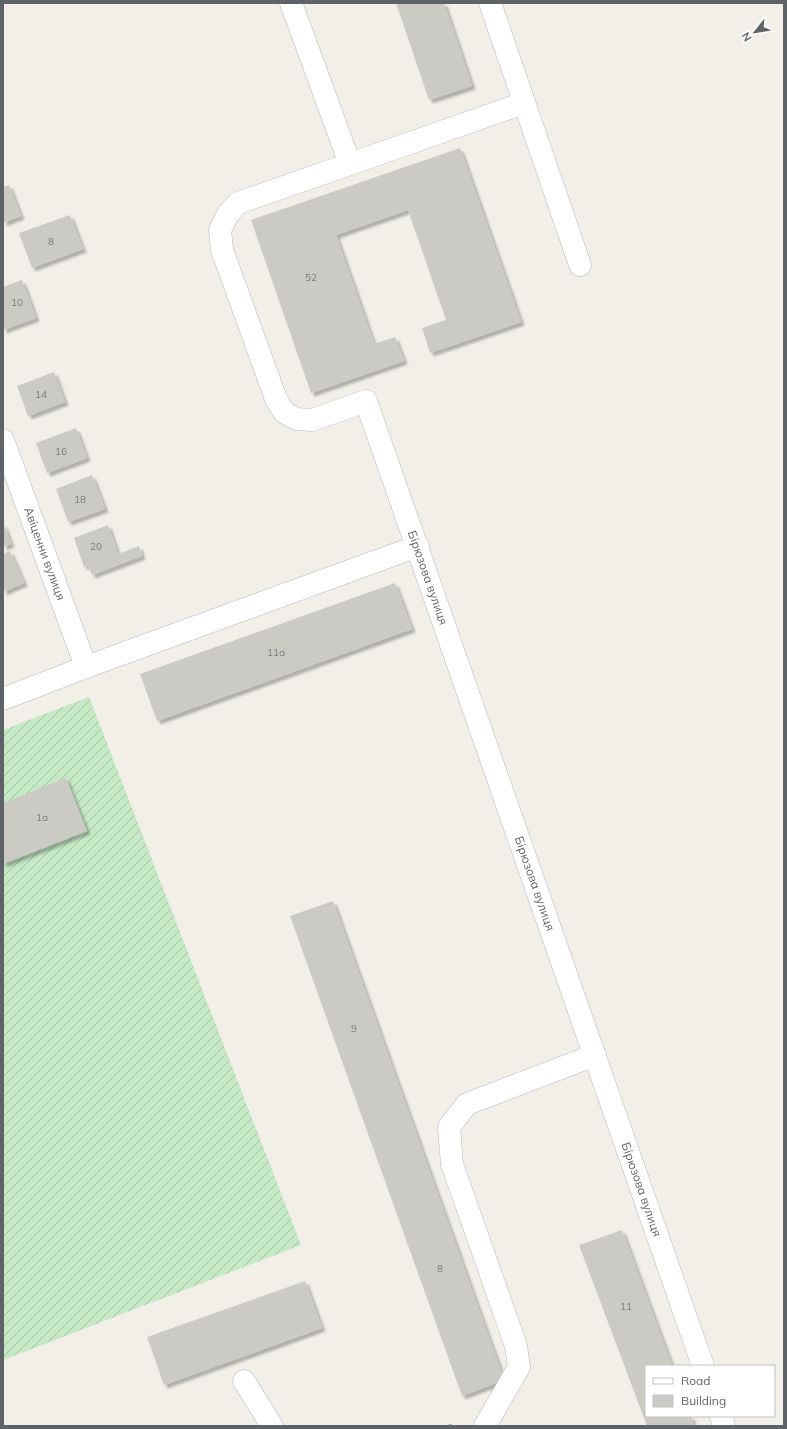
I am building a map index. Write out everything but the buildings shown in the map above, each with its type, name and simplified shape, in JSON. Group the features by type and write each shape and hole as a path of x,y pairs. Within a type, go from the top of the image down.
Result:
{"street":[{"path":"291,3 350,164 524,103"},
{"path":"490,3 580,265"},
{"name":"Бірюзова вулиця","path":"350,164 238,203 228,214 220,230 222,250 276,399 284,412 296,419 312,420 366,401 418,546 703,1365"},
{"name":"Авіценни вулиця","path":"3,440 86,666"},
{"path":"3,699 86,666 418,546"},
{"path":"485,1426 519,1367 516,1346 452,1164 449,1127 467,1104 595,1055"},
{"path":"244,1381 272,1426"}],"path":[{"path":"448,1426 453,1426"}],"green space":[{"path":"89,697 301,1245 3,1360 3,730"}]}
